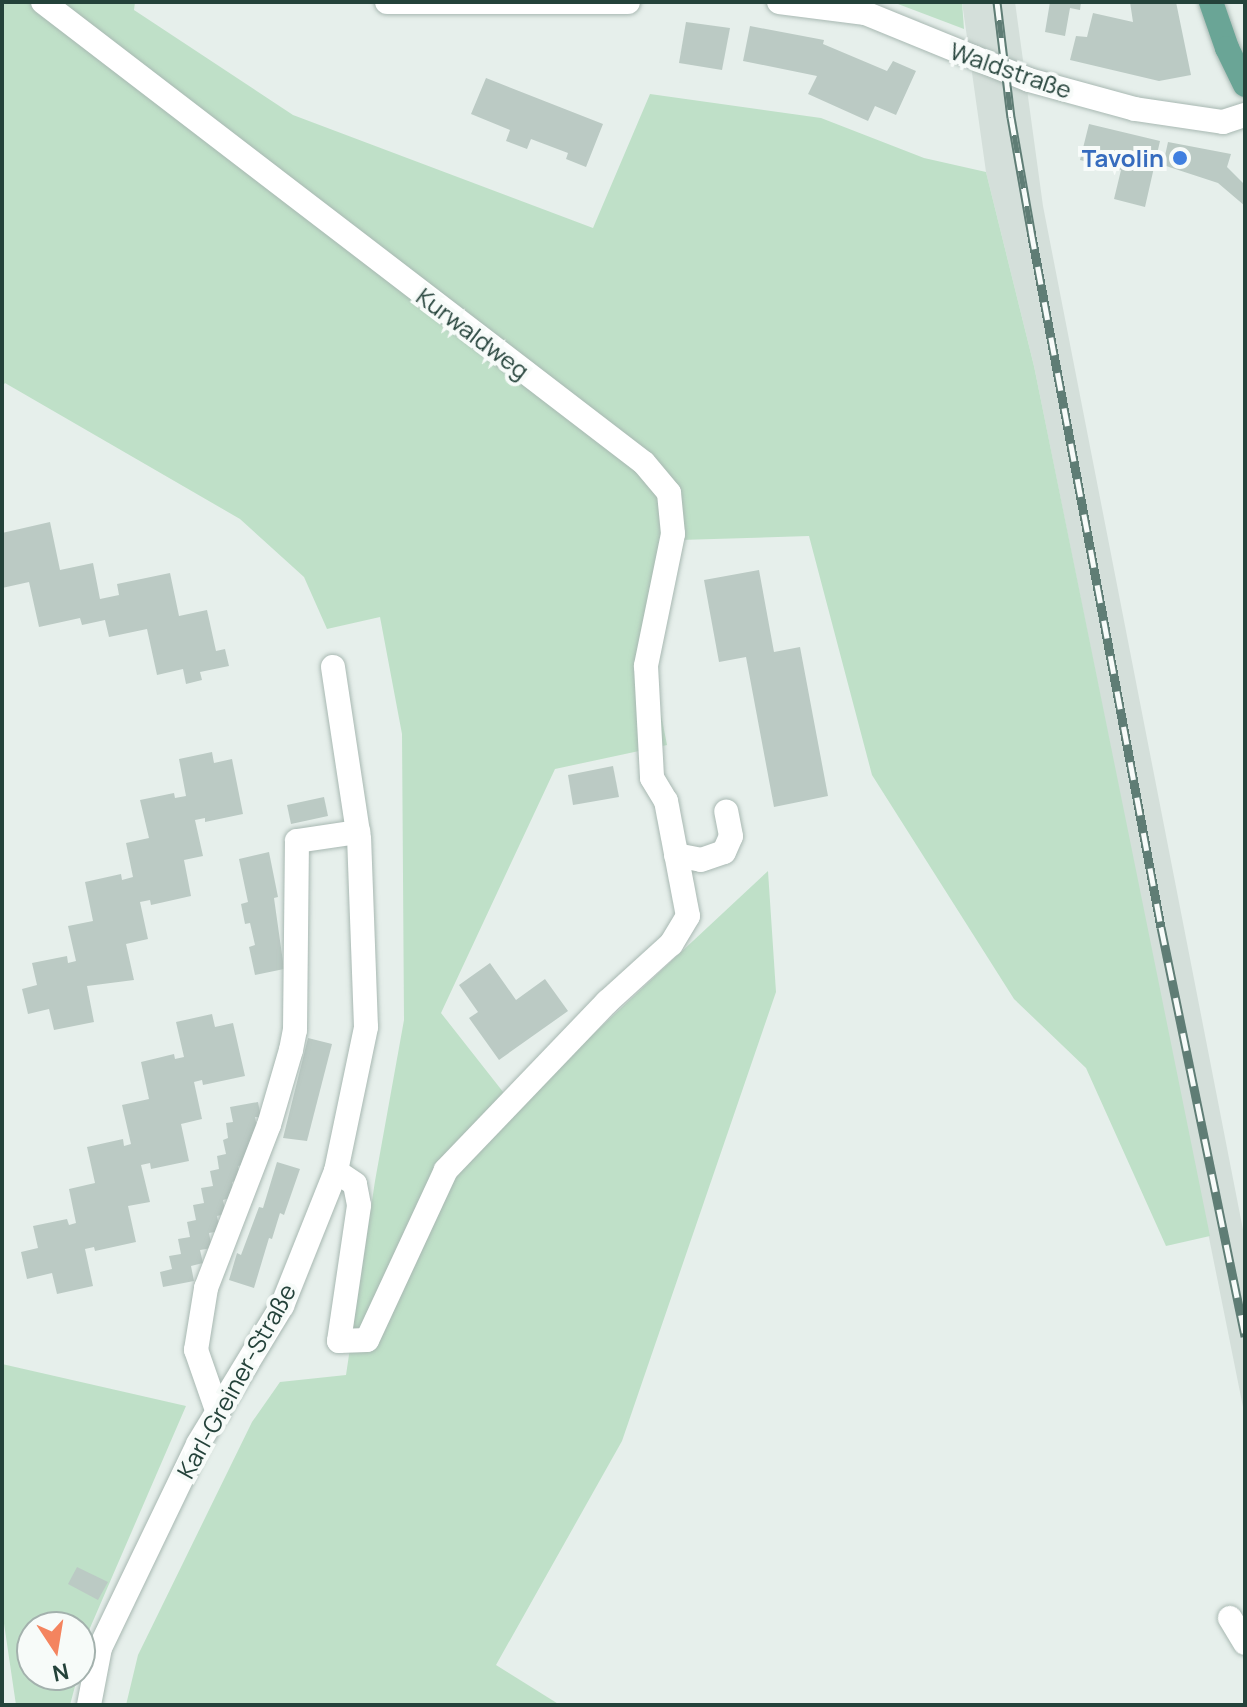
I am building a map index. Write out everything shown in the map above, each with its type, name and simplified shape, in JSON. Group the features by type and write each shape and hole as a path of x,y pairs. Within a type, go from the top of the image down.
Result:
{"main road":[{"path":"1211,2 1227,48 1245,85"}],"street":[{"name":"Kurwaldweg","path":"43,2 644,463 669,493 673,534 646,666 652,778 666,801 676,855"},
{"path":"387,2 628,2"},
{"name":"Waldstraße","path":"779,2 865,13 1029,80 1135,109 1223,122 1245,115"},
{"name":"Karl-Greiner-Straße","path":"89,1705 100,1648 198,1444 282,1306 336,1171 366,1027 358,832 333,667"},
{"path":"336,1171 355,1184 359,1205 339,1341 367,1340 446,1170 607,1002 671,944 688,916 676,855 701,860 724,852 731,836 726,811"},
{"path":"218,1413 196,1350 206,1288 269,1125 295,1030 297,841 358,832"},
{"path":"1230,1618 1245,1643"}],"shaded area":[{"path":"962,2 1015,2 1043,206 1245,1240 1245,1417 1034,366 986,172"}],"green space":[{"path":"2,2 135,2 134,10 293,115 593,228 650,94 821,118 924,158 986,172 1034,366 1210,1236 1166,1246 1086,1068 1014,999 872,775 809,536 680,540 653,674 667,745 555,769 441,1013 515,1107 768,871 776,992 622,1441 496,1665 560,1705 126,1705 138,1655 252,1422 280,1382 346,1375 375,1181 404,1020 402,734 380,617 327,629 304,577 240,519 5,383 2,387"},
{"path":"895,2 962,2 964,29 898,4"},
{"path":"2,1364 186,1406 96,1614 96,1611 16,1611 16,1691 74,1691 70,1705 16,1705 2,1610"}],"building":[{"path":"1050,2 1081,2 1080,10 1070,8 1065,36 1045,32"},
{"path":"1130,2 1176,2 1191,75 1159,81 1070,60 1076,36 1087,37 1093,13 1133,22"},
{"path":"686,22 730,28 722,70 679,63"},
{"path":"750,26 824,40 823,44 887,71 893,61 916,71 896,115 875,106 868,121 808,94 817,76 743,61"},
{"path":"486,78 603,124 586,167 566,159 568,153 531,139 527,149 506,141 510,130 471,114"},
{"path":"1089,124 1160,141 1145,207 1114,199 1121,170 1080,160"},
{"path":"1168,142 1231,154 1227,167 1245,185 1245,206 1218,183 1163,165"},
{"path":"50,522 60,570 93,563 100,599 119,595 117,584 170,573 179,616 207,610 216,651 225,649 229,666 200,672 202,680 186,684 183,669 157,675 147,629 109,637 105,620 82,625 80,618 39,627 29,582 2,588 2,533"},
{"path":"759,570 774,652 800,647 828,796 774,807 746,657 719,662 704,580"},
{"path":"212,752 214,763 232,759 243,814 205,822 205,818 195,820 203,856 184,860 191,896 151,905 150,900 140,902 148,939 126,944 134,980 87,986 94,1022 54,1030 49,1009 28,1014 22,989 37,985 32,963 67,956 68,963 76,961 68,926 93,921 85,882 121,874 122,880 133,877 126,843 149,838 140,800 174,793 175,798 186,796 179,759"},
{"path":"613,766 619,797 573,805 568,775"},
{"path":"324,797 328,816 291,824 287,805"},
{"path":"269,852 278,897 274,898 284,969 255,975 249,947 255,945 250,923 245,924 241,904 248,902 239,859"},
{"path":"490,963 516,1000 545,979 568,1011 499,1060 469,1018 478,1012 459,985"},
{"path":"212,1014 215,1027 233,1023 245,1076 203,1085 202,1080 194,1082 202,1119 181,1124 189,1161 151,1169 150,1163 141,1165 150,1202 128,1206 136,1242 95,1251 94,1247 85,1249 93,1286 57,1294 52,1273 27,1279 21,1252 38,1248 33,1226 67,1219 69,1225 76,1223 69,1189 95,1183 87,1147 123,1139 124,1146 131,1144 122,1105 149,1099 141,1062 174,1054 175,1059 184,1057 176,1022"},
{"path":"308,1038 332,1044 307,1141 283,1138"},
{"path":"258,1102 261,1117 255,1117 258,1133 252,1134 255,1148 246,1150 249,1164 238,1166 241,1180 232,1182 234,1197 223,1200 226,1214 217,1216 220,1231 209,1233 212,1248 200,1250 203,1263 191,1266 194,1281 163,1287 160,1272 172,1269 169,1256 181,1254 178,1239 190,1237 187,1222 196,1220 193,1205 204,1203 201,1188 213,1186 210,1171 219,1169 217,1156 226,1154 223,1140 228,1138 226,1123 233,1122 230,1107"},
{"path":"277,1162 300,1169 284,1215 280,1213 272,1239 269,1238 254,1288 229,1280 237,1253 241,1255 259,1207 263,1208"},
{"path":"77,1567 108,1582 98,1600 68,1584"}],"railway":[{"path":"997,2 1011,117 1031,231 1161,927 1245,1336"}],"place":[{"name":"Tavolin","path":"1180,158"}]}
